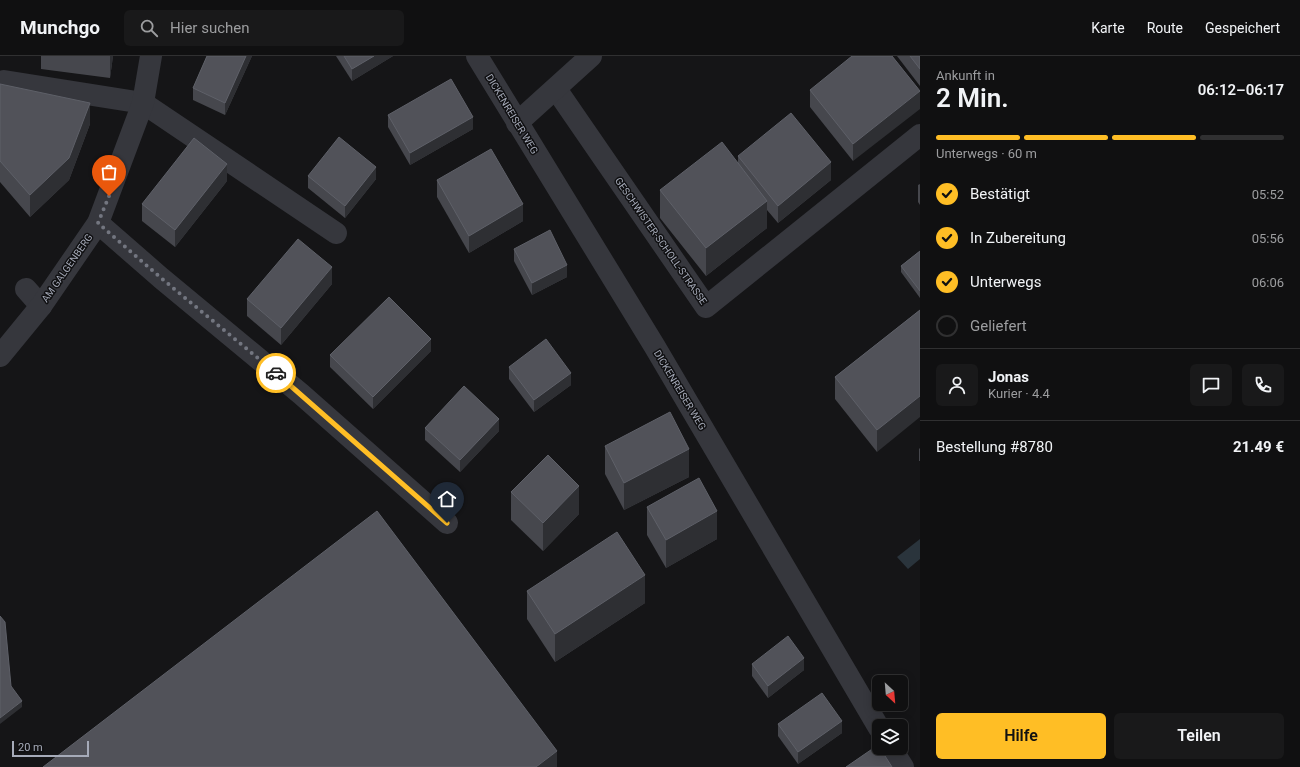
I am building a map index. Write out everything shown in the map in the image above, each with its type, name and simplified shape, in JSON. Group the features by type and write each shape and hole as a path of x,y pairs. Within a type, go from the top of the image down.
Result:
{"street":[{"name":"AM GALGENBERG","path":"0,356 41,306 98,223 143,103 151,56"},
{"name":"DICKENREISER WEG","path":"477,56 655,347 874,719"},
{"path":"517,123 591,56"},
{"path":"4,81 143,103 336,233"},
{"name":"GESCHWISTER-SCHOLL-STRASSE","path":"556,89 706,308 920,135"},
{"path":"98,223 161,278 300,394 447,523"},
{"path":"26,289 41,306"},
{"path":"895,755 903,767"}],"shaded area":[{"path":"920,539 920,559 908,569 897,557"}],"building":[{"path":"207,56 246,56 225,103 193,88"},
{"path":"344,56 374,56 352,69"},
{"path":"852,56 892,56 920,91 853,144 810,90"},
{"path":"910,56 920,56 920,69"},
{"path":"451,79 473,117 410,153 388,115"},
{"path":"0,84 90,103 69,158 30,195 0,161"},
{"path":"791,113 831,162 778,206 738,156"},
{"path":"339,137 376,167 345,206 308,176"},
{"path":"194,138 227,164 175,230 142,204"},
{"path":"722,142 767,201 706,248 660,190"},
{"path":"491,149 523,204 469,236 437,180"},
{"path":"550,230 567,265 532,283 514,249"},
{"path":"298,239 332,267 281,328 247,299"},
{"path":"920,251 920,291 901,266"},
{"path":"389,297 431,339 373,397 330,355"},
{"path":"920,310 920,396 877,430 835,377"},
{"path":"546,339 571,373 534,400 509,367"},
{"path":"464,386 499,419 460,460 425,428"},
{"path":"670,412 689,449 624,483 605,446"},
{"path":"548,455 579,486 543,523 511,492"},
{"path":"699,478 717,511 666,540 647,507"},
{"path":"377,511 557,751 536,767 43,767"},
{"path":"617,532 645,575 555,634 527,591"},
{"path":"0,616 5,622 11,686 22,701 0,718"},
{"path":"788,636 804,658 768,686 752,664"},
{"path":"822,693 842,721 798,752 778,724"},
{"path":"872,749 872,755 884,755 892,767 846,767"}],"way so far":[{"path":"109,196 98,223 161,278 276,373"}],"route":[{"path":"276,373 447,523"}]}
